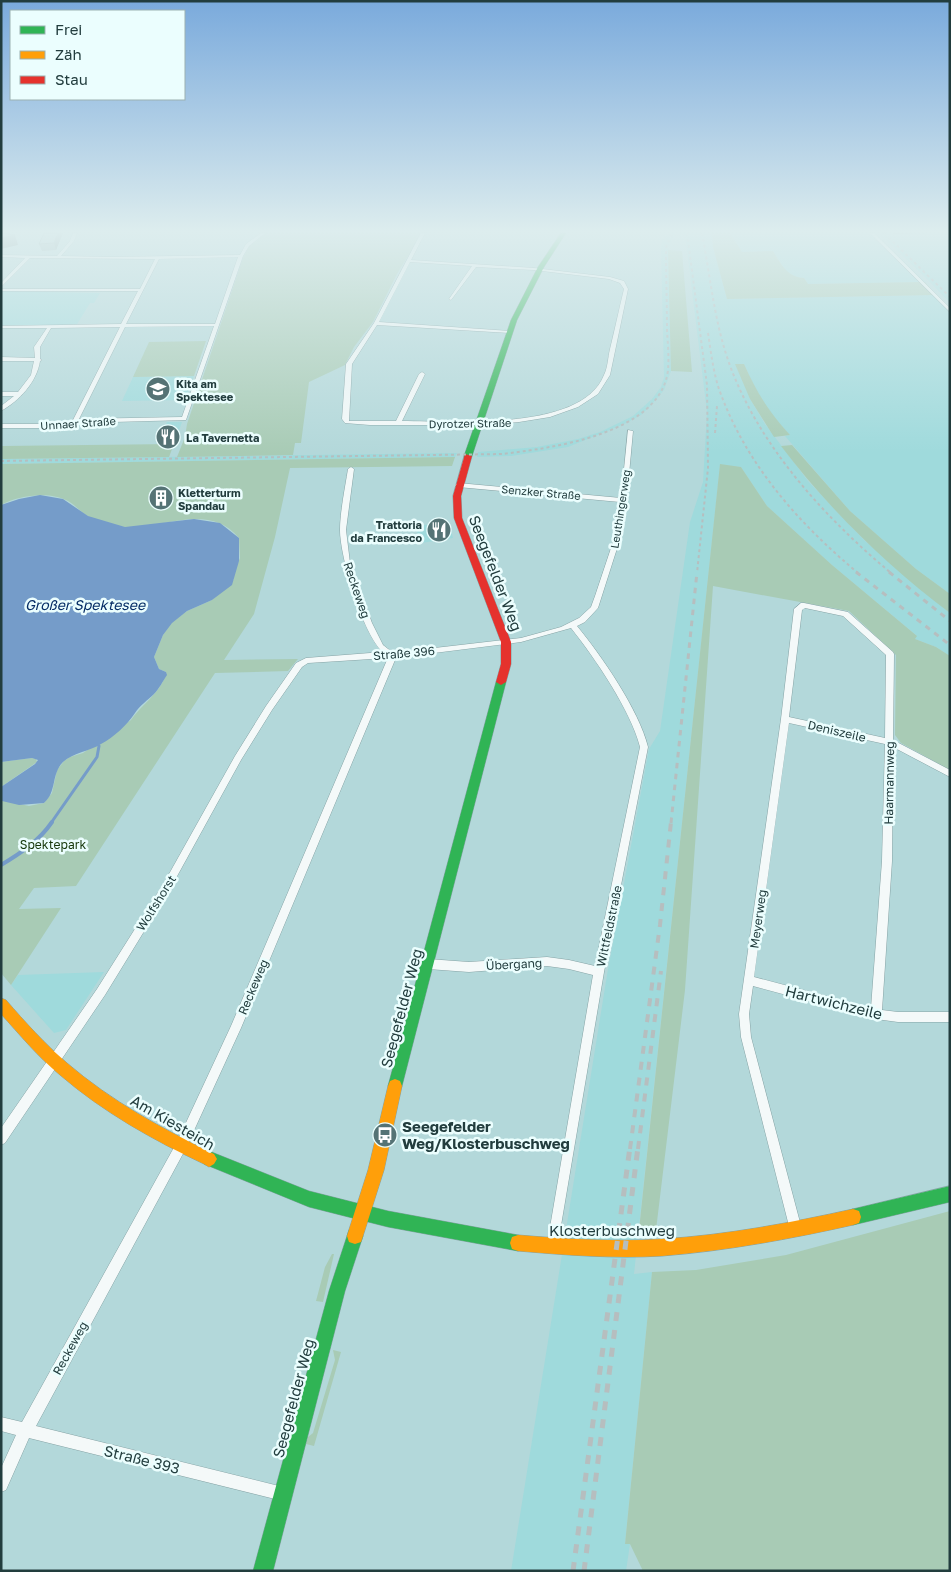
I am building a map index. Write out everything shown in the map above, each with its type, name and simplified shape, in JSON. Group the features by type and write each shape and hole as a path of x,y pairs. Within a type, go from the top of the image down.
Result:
{"street":[{"path":"75,421 134,306"},
{"path":"1,327 217,325 224,306"},
{"path":"385,306 376,323 510,332"},
{"name":"Seegefelder Weg","path":"263,1571 337,1291 378,1162 401,1061 506,664 506,642 460,523 456,505 458,485 467,455 479,425 492,378 519,306"},
{"name":"Dyrotzer Straße","path":"376,323 348,364 345,420 347,422 479,425 517,422 561,411 586,401 602,388 622,306"},
{"name":"Unnaer Straße","path":"1,426 63,426 75,421 184,420 217,325"},
{"path":"1,409 32,380 39,360 37,347 49,328"},
{"path":"1,359 39,360"},
{"path":"398,423 422,374"},
{"path":"1,394 19,394"},
{"name":"Leuthingerweg","path":"506,642 521,640 572,626 589,615 599,596 617,539 630,431"},
{"name":"Reckeweg","path":"1,1485 25,1431 181,1146 236,1028 391,660 390,655 380,646 368,623 347,563 343,530 350,469"},
{"name":"Senzker Straße","path":"458,485 623,500"},
{"name":"Meyerweg","path":"796,1230 746,1037 744,1014 785,719 798,609 804,605"},
{"name":"Haarmannweg","path":"804,605 844,614 890,654 887,861 876,1014"},
{"name":"Wittfeldstraße","path":"553,1246 599,972 641,767 644,742 638,728 586,643 572,626"},
{"name":"Straße 396","path":"302,662 390,655 506,642"},
{"name":"Wolfshorst","path":"1,1139 55,1061 167,886 238,758 269,708 302,662"},
{"name":"Deniszeile","path":"785,719 890,742 950,774"},
{"name":"Übergang","path":"428,964 439,966 478,966 540,962 558,963 599,972"},
{"name":"Hartwichzeile","path":"749,980 876,1014 898,1017 950,1017"},
{"name":"Am Kiesteich","path":"1,1004 35,1044 55,1061 97,1094 181,1146 233,1170 290,1192 362,1213"},
{"name":"Klosterbuschweg","path":"362,1213 508,1242 553,1246 642,1248 681,1246 796,1230 950,1194"},
{"name":"Straße 393","path":"1,1424 283,1494"}],"shaded area":[{"path":"1,306 88,306 76,326 1,325"},
{"path":"662,306 669,306 671,371 664,390 641,415 622,425 568,447 511,456 477,457 478,452 537,447 578,439 600,432 633,416 652,399 661,387 664,377"},
{"path":"694,306 948,306 950,308 950,594 916,569 850,511 785,436 790,435 771,414 757,394 744,364 750,399 765,424 808,481 865,541 950,613 950,656 936,647 915,639 916,635 832,565 767,506 741,467 720,465 634,1274 652,1272 625,1543 630,1544 626,1571 511,1571 607,975 649,749 660,731 690,522 703,482 707,412"},
{"name":"Kita am Spektesee","path":"194,376 185,400 122,401 133,377"},
{"path":"167,422 182,422 174,444 157,444"},
{"path":"457,453 455,457 1,464 1,459"},
{"path":"449,522 453,538 421,543 415,526"},
{"path":"104,972 66,1030 54,1033 11,985 18,975"}],"green space":[{"path":"227,306 381,306 373,322 354,347 345,365 309,382 301,443 295,443 293,455 177,457 185,437 187,424"},
{"path":"669,306 687,306 692,372 671,371"},
{"path":"206,341 194,376 133,377 149,342"},
{"path":"735,364 744,364 764,402 790,435 774,437 750,399"},
{"path":"174,444 169,457 1,459 1,446"},
{"path":"792,445 850,511 916,569 950,594 950,613 903,576 839,514 781,446"},
{"name":"Spektepark","path":"455,457 452,466 290,468 275,537 254,614 224,660 298,659 288,671 215,673 76,886 34,888 19,909 61,908 11,985 1,973 1,800 29,806 44,803 52,793 57,770 64,761 83,753 131,720 156,692 164,679 166,672 159,669 154,657 163,635 171,623 187,611 212,600 234,579 233,575 240,558 239,538 227,527 213,521 199,519 140,527 122,527 90,517 61,498 44,495 16,499 1,505 1,464"},
{"path":"720,464 741,467 767,506 832,565 917,636 915,639 936,647 950,656 950,770 901,743 895,735 896,655 849,611 713,586 685,990 656,1230 639,1230"},
{"path":"36,759 37,762 1,787 1,762"},
{"path":"950,1211 950,1571 643,1571 630,1544 625,1544 652,1272 696,1270 786,1255"},
{"path":"332,1254 334,1254 323,1302 316,1301 325,1267"},
{"path":"333,1350 341,1352 314,1446 306,1444 308,1437 313,1433 335,1360"}],"water":[{"name":"Großer Spektesee","path":"40,495 63,499 88,516 125,527 194,519 220,523 239,538 239,561 232,585 212,600 187,611 172,623 163,635 154,657 159,669 166,672 167,675 156,692 111,738 97,746 71,756 63,762 57,772 51,794 44,803 19,805 2,801 1,787 38,760 32,758 1,762 1,505"}],"waterway":[{"path":"51,823 97,757 99,746"},
{"path":"1,865 29,846 52,822"}],"railway":[{"path":"1,461 502,454 575,442 601,434 626,423 646,409 661,392 668,370 667,306"},
{"path":"697,306 707,385 708,468 697,573"},
{"path":"715,306 728,360 756,421 775,450 795,477 841,528 891,573"},
{"path":"708,333 719,389 743,442 776,490 795,512 815,534 858,573"},
{"path":"715,433 717,406"},
{"path":"671,823 697,572"},
{"path":"856,572 950,645"},
{"path":"889,572 950,621"},
{"path":"630,1149 660,925 671,822"},
{"path":"638,1149 661,971"},
{"path":"573,1571 630,1147"},
{"path":"584,1571 638,1147"}],"traffic: fast":[{"path":"468,456 514,320 521,306"},
{"path":"395,1086 501,682"},
{"path":"209,1159 309,1199 388,1219 518,1243"},
{"path":"853,1217 950,1194"},
{"path":"263,1571 337,1291 355,1236"}],"traffic: slow":[{"path":"1,1004 45,1052 89,1090 139,1122 209,1159"},
{"path":"355,1236 376,1170 395,1086"},
{"path":"518,1243 600,1248 681,1246 768,1234 853,1217"}],"traffic: jam":[{"path":"468,456 457,496 458,518 506,642 506,664 501,682"}],"place":[{"name":"Kita am Spektesee","path":"158,389"},
{"name":"La Tavernetta","path":"168,437"},
{"name":"Kletterturm Spandau","path":"161,498"},
{"name":"Trattoria da Francesco","path":"439,530"},
{"name":"Seegefelder Weg/Klosterbuschweg","path":"385,1135"}]}
